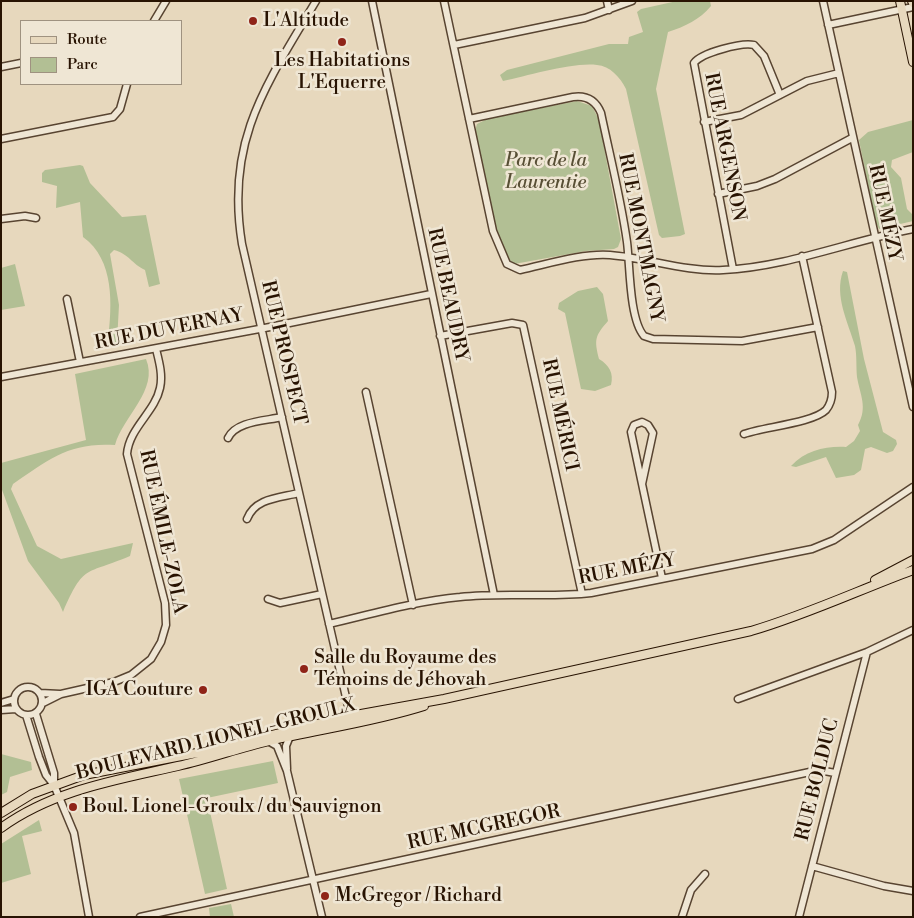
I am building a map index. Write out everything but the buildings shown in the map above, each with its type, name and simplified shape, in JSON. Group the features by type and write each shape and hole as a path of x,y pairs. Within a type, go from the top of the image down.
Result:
{"main road":[{"path":"901,5 913,62"},
{"name":"BOULEVARD LIONEL-GROULX","path":"863,588 913,560"},
{"name":"BOULEVARD LIONEL-GROULX","path":"1,813 32,794 54,785 114,768 207,751 751,631 793,618 863,588 913,570"},
{"name":"BOULEVARD LIONEL-GROULX","path":"1,828 23,813 90,786 197,762 351,719"}],"street":[{"path":"155,20 166,1"},
{"name":"RUE PROSPECT","path":"316,1 263,92 252,116 241,158 238,184 240,232 351,719"},
{"name":"RUE BEAUDRY","path":"372,1 494,595"},
{"path":"444,1 493,232 504,260 511,268 520,270 599,256 628,258 702,270 733,269 802,256 913,229"},
{"path":"608,1 610,10"},
{"path":"454,45 585,18 632,1"},
{"name":"RUE MÉZY","path":"824,1 852,138 913,408"},
{"path":"828,25 901,5 913,4"},
{"name":"RUE ARGENSON","path":"733,269 693,67 694,63 700,57 742,44 754,45 764,56 780,95"},
{"path":"1,67 20,63"},
{"path":"704,122 741,115 807,81 839,73"},
{"path":"1,139 117,115 127,85"},
{"name":"RUE MONTMAGNY","path":"469,119 573,97 585,97 596,104 602,113 627,241 629,277 638,324 642,333 648,338 735,342 818,327"},
{"path":"718,194 775,180 852,138"},
{"path":"1,219 25,216 36,218"},
{"path":"744,434 809,419 826,410 832,392 802,256"},
{"name":"RUE DUVERNAY","path":"1,377 431,294"},
{"path":"66,299 80,362"},
{"name":"RUE MÉRICI","path":"440,336 512,323 523,326 582,594"},
{"name":"RUE ÉMILE-ZOLA","path":"42,703 61,694 114,682 137,671 151,658 164,634 164,603 127,454 132,435 160,389 161,372 156,348"},
{"path":"366,392 413,605"},
{"path":"228,438 240,426 282,417"},
{"path":"642,484 653,433 648,425 642,422 634,425 631,432 642,484 662,578"},
{"name":"RUE MÉZY","path":"329,624 443,599 494,595 556,596 582,594 800,552 823,545 913,487"},
{"path":"247,519 252,509 260,502 299,493"},
{"path":"268,599 280,603 322,594"},
{"path":"738,699 867,652 912,632"},
{"name":"RUE BOLDUC","path":"799,917 867,652"},
{"path":"16,709 14,699 19,690 27,687 35,688 40,693 42,703 36,714 54,773 54,785"},
{"name":"RUE ÉMILE-ZOLA","path":"40,693 61,694"},
{"path":"1,703 14,699"},
{"path":"1,710 16,709 26,715 36,714"},
{"path":"26,715 46,775 54,785 74,833 90,917"},
{"path":"287,771 286,748 290,736"},
{"path":"268,741 277,746 287,771 322,917"},
{"name":"RUE MCGREGOR","path":"140,917 819,770 835,773"},
{"path":"812,866 884,886 913,891"},
{"path":"682,917 691,890 705,874"}],"green space":[{"path":"677,1 710,1 711,6 692,22 668,32 656,89 685,234 662,238 659,235 626,89 621,80 606,67 597,65 563,67 503,81 500,75 507,70 609,44 628,44 629,37 643,32 637,12 641,9"},
{"name":"Parc de la Laurentie","path":"577,101 592,106 599,120 621,239 618,247 514,264 507,255 494,222 475,131 477,124 487,119"},
{"path":"913,120 913,152 892,160 891,167 901,178 907,209 912,214 913,221 879,229 875,221 859,140 868,132"},
{"path":"83,166 90,183 122,217 146,215 160,284 149,287 145,270 119,252 114,250 110,254 119,305 117,342 111,344 108,340 110,298 106,270 101,258 83,237 80,202 56,208 57,186 42,182 42,173 45,170"},
{"path":"15,264 25,306 1,310 1,268"},
{"path":"843,271 847,272 864,359 883,432 896,440 897,444 893,451 887,453 871,447 865,449 861,470 854,475 836,478 826,457 796,467 791,466 803,456 817,450 831,447 846,447 854,441 860,431 858,425 863,407 857,377 855,346 841,299 840,290"},
{"path":"597,287 603,294 608,321 598,334 596,347 599,359 610,370 612,381 611,385 595,391 581,389 565,313 558,309 559,303 578,291"},
{"path":"146,359 149,370 148,381 115,445 85,446 72,449 38,467 13,484 11,489 37,546 61,559 133,543 130,556 95,569 82,578 76,585 63,612 59,603 28,561 1,487 1,463 86,440 75,374"},
{"path":"1,754 31,762 32,770 10,777 7,792 1,795"},
{"path":"273,761 278,783 207,798 227,889 205,894 179,779"},
{"path":"39,820 42,831 22,836 31,874 1,883 1,844"},
{"path":"231,904 234,917 210,917 209,908"}],"place":[{"name":"L'Altitude","path":"253,21"},
{"name":"Les Habitations L'Equerre","path":"342,42"},
{"name":"Salle du Royaume des Témoins de Jéhovah","path":"304,669"},
{"name":"IGA Couture","path":"203,690"},
{"name":"Boul. Lionel-Groulx / du Sauvignon","path":"73,807"},
{"name":"McGregor / Richard","path":"325,896"}]}
